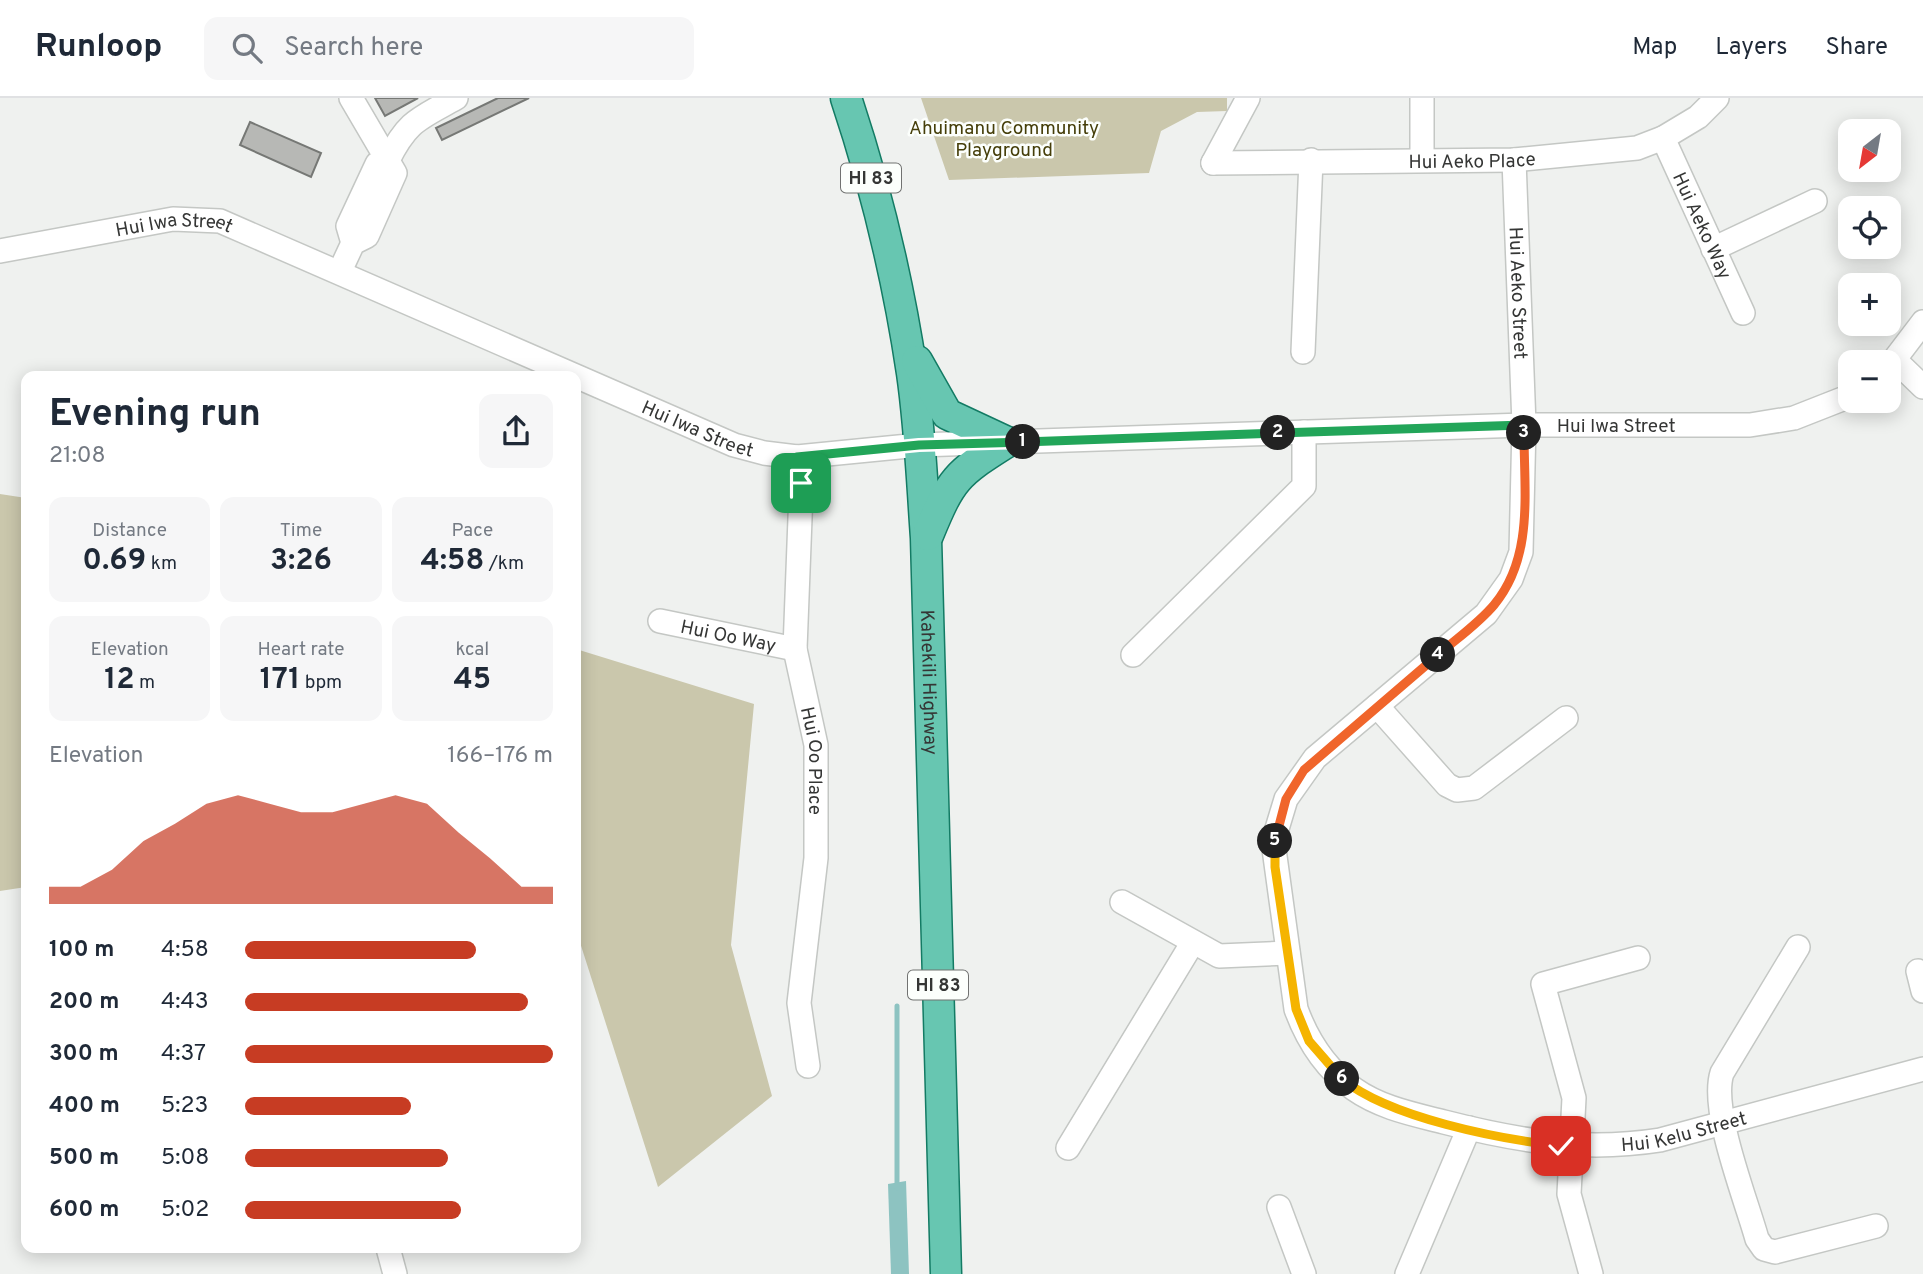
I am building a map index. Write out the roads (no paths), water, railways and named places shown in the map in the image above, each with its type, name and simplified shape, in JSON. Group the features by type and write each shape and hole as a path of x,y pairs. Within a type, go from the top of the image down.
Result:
{"main road":[{"name":"Kahekili Highway","path":"846,98 877,201 906,339 919,445 926,538 946,1274"},
{"path":"906,339 937,401 947,414 961,423 1007,442"},
{"path":"926,538 952,483 963,470 1007,442"}],"street":[{"path":"351,98 388,160"},
{"path":"340,271 353,243 348,226 377,164 388,160 398,139 411,123 456,98"},
{"name":"Hui Aeko Place","path":"1248,98 1213,163 1514,160 1637,148 1664,138 1698,117 1717,98"},
{"path":"1422,98 1422,160"},
{"name":"Hui Aeko Way","path":"1664,138 1743,313"},
{"path":"1303,352 1311,160"},
{"name":"Hui Aeko Street","path":"1514,160 1524,425"},
{"path":"1713,249 1815,201"},
{"name":"Hui Iwa Street","path":"0,251 173,219 204,218 236,226 566,371"},
{"path":"1901,352 1923,323"},
{"path":"1901,371 1923,387"},
{"name":"Hui Iwa Street","path":"581,377 734,445 764,453 797,457 919,445 1304,432 1524,425 1750,425 1794,418 1838,401"},
{"name":"Hui Kelu Street","path":"1524,425 1524,538 1511,579 1486,614 1304,770 1280,814 1275,858 1296,1009 1309,1041 1330,1068 1354,1089 1380,1104 1530,1142 1572,1146 1648,1142 1923,1069"},
{"path":"1133,655 1304,486 1304,432"},
{"name":"Hui Oo Place","path":"797,457 801,492 795,649 816,745 816,858 800,994 808,1066"},
{"name":"Hui Oo Way","path":"660,621 795,649"},
{"path":"1377,706 1447,785 1463,791 1474,788 1566,718"},
{"path":"1122,902 1225,957 1288,953"},
{"path":"1068,1148 1193,942"},
{"path":"1798,947 1722,1073 1718,1096 1724,1123 1757,1239 1764,1249 1775,1252 1876,1226"},
{"path":"1591,1274 1569,1194 1574,1098 1543,984 1638,958"},
{"path":"1407,1274 1469,1128"},
{"path":"1279,1208 1304,1274"},
{"path":"389,1253 395,1274"}],"water":[{"path":"906,1181 909,1274 891,1274 888,1184"}],"waterway":[{"path":"897,1006 897,1188"}],"park label":[{"name":"Ahuimanu Community Playground","path":"1004,138"}]}
